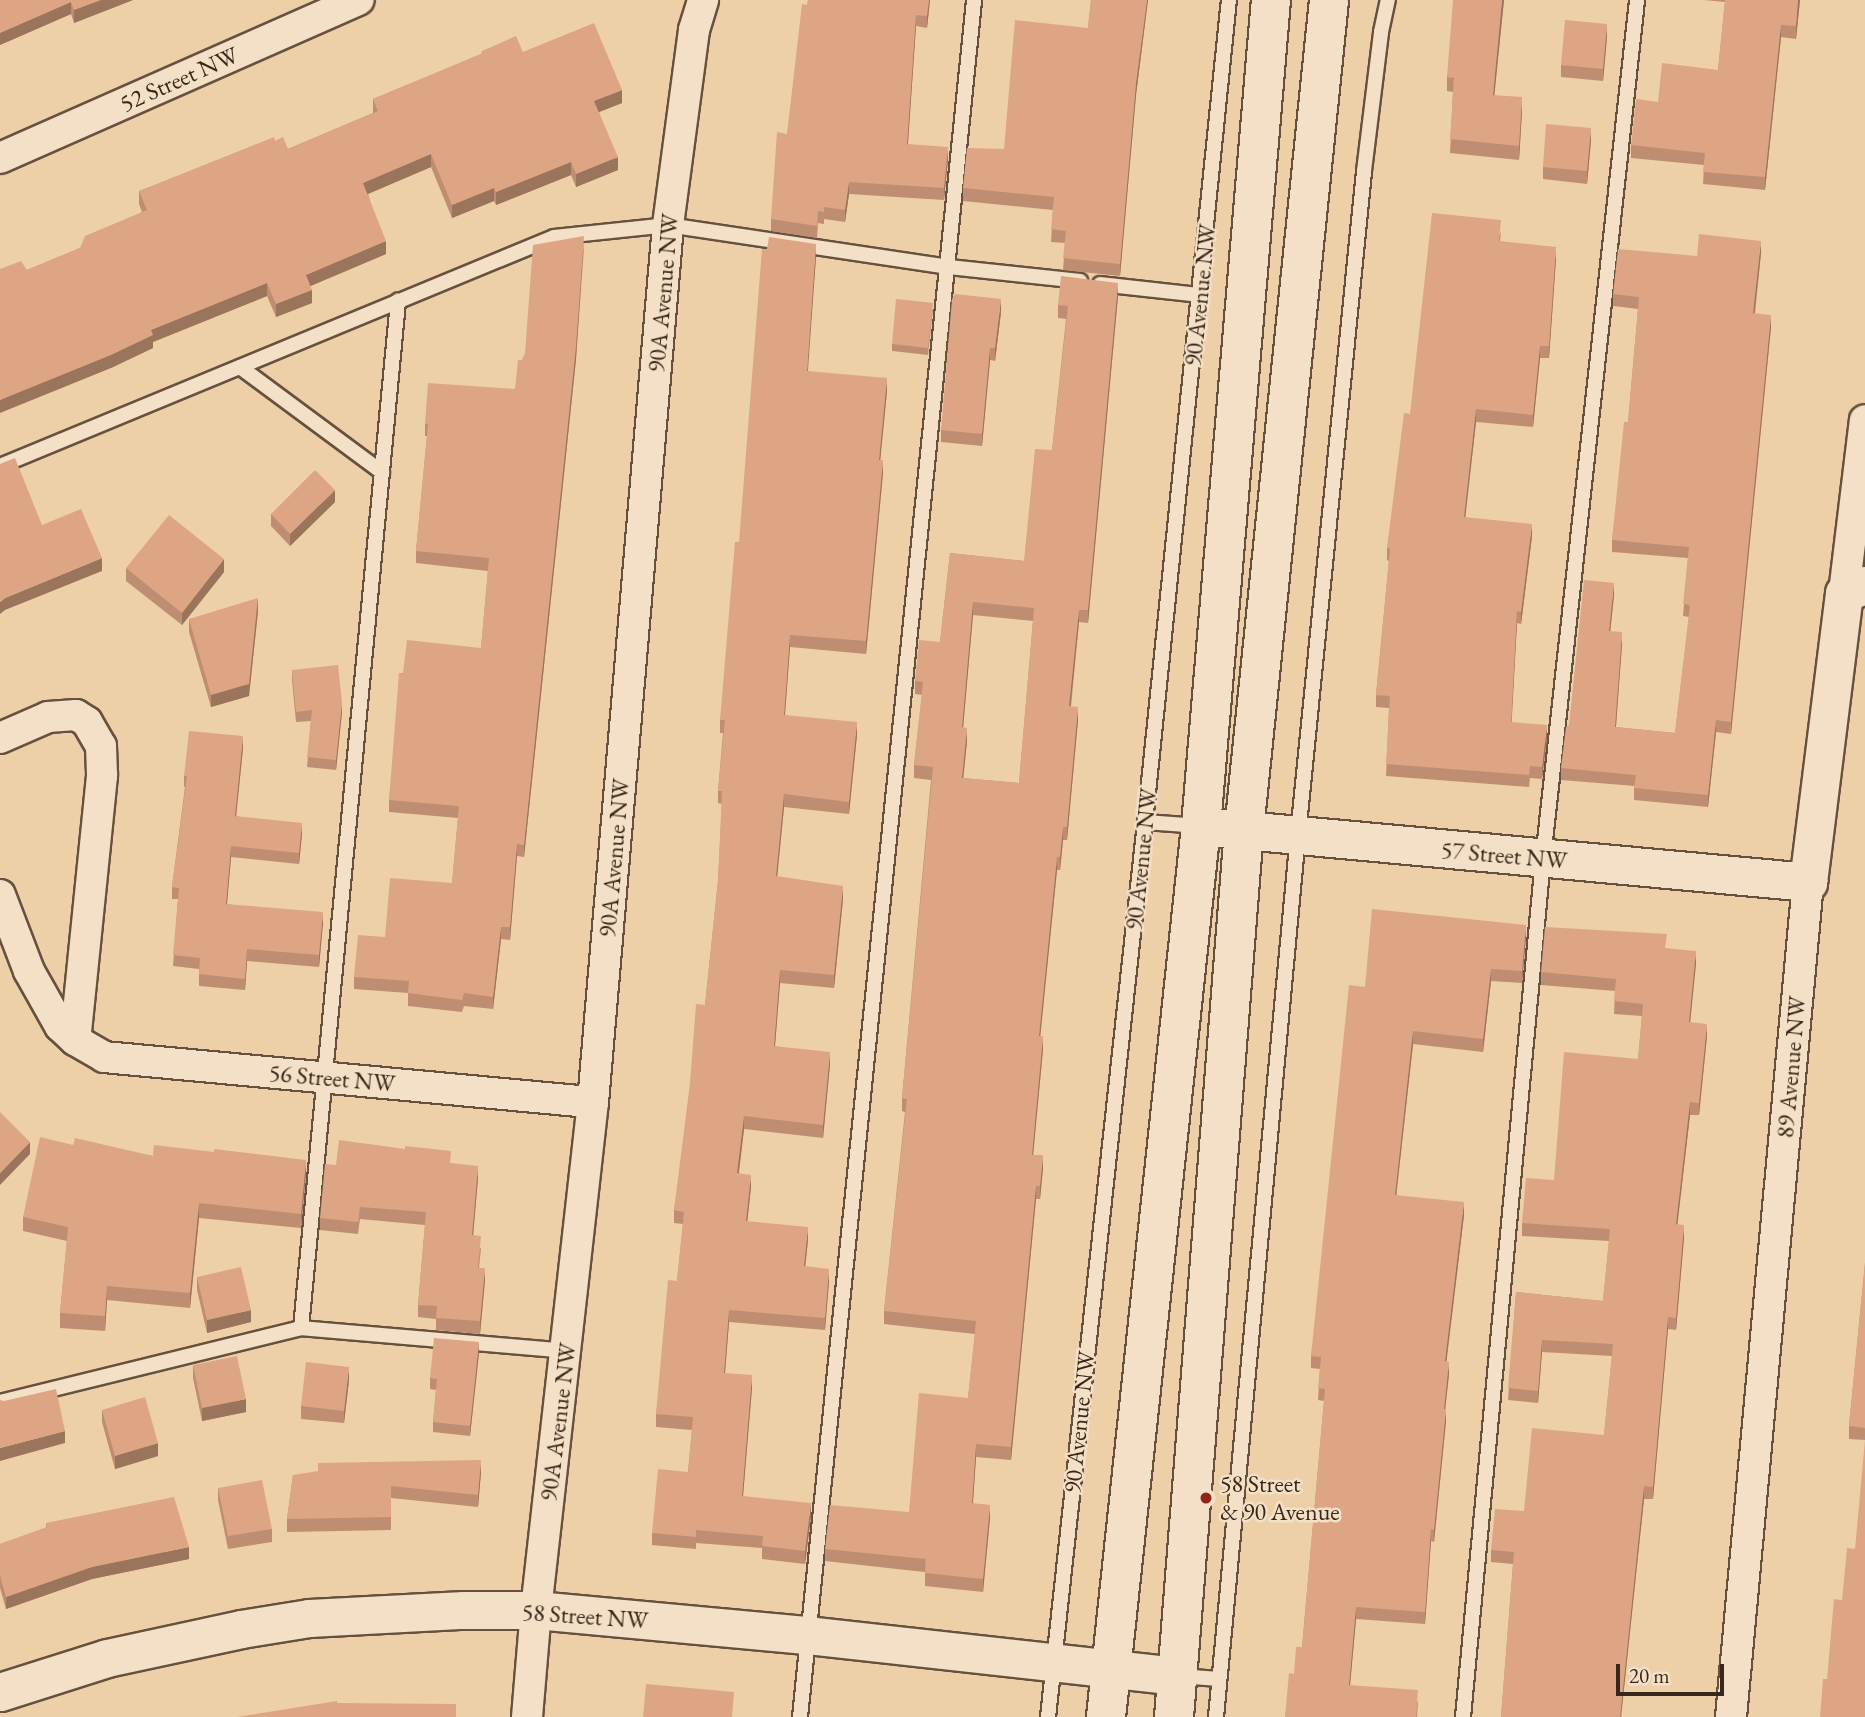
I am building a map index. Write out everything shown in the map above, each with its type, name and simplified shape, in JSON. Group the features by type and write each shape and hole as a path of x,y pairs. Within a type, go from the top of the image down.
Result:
{"main road":[{"name":"90 Avenue NW","path":"1106,1717 1202,826 1271,0"},
{"path":"1174,1717 1244,830 1329,0"}],"street":[{"name":"52 Street NW","path":"0,158 359,0"},
{"name":"90A Avenue NW","path":"527,1717 536,1610 593,1102 668,225 700,2"},
{"name":"89 Avenue NW","path":"1731,1717 1808,882 1854,589 1865,419"},
{"path":"0,738 48,717 76,715 87,722 101,746 102,776 75,1040"},
{"name":"57 Street NW","path":"1202,826 1808,882"},
{"name":"56 Street NW","path":"0,895 29,971 60,1026 75,1040 104,1057 593,1102"},
{"name":"58 Street NW","path":"0,1692 40,1677 174,1642 309,1618 381,1612 536,1610 806,1635 1178,1676"}],"lane":[{"path":"800,1717 806,1635 949,267 974,0"},
{"name":"90 Avenue NW","path":"1048,1717 1145,822 1229,0"},
{"path":"1216,1717 1298,835 1364,171 1381,32 1388,0"},
{"path":"1463,1717 1543,859 1637,0"},
{"path":"0,466 554,237 668,225 949,267 1200,295"},
{"path":"300,1328 398,301"},
{"path":"240,367 382,472"},
{"path":"1145,822 1202,826"},
{"path":"0,1402 300,1328 566,1351"},
{"path":"1178,1676 1220,1679"}],"building":[{"path":"0,0 101,0 74,10 71,2 0,33"},
{"path":"808,0 929,0 927,16 916,15 907,144 948,147 944,188 849,182 845,210 824,207 824,212 818,211 817,226 771,219 777,132 787,134 802,4 807,5"},
{"path":"1091,0 1147,0 1136,83 1120,264 1063,258 1066,231 1051,229 1054,197 963,188 967,148 1004,149 1015,20 1088,28"},
{"path":"1453,0 1502,0 1493,95 1522,97 1519,146 1450,139 1454,78 1447,77"},
{"path":"1725,0 1798,0 1796,26 1781,25 1765,177 1703,172 1705,153 1631,145 1636,99 1658,102 1662,63 1718,70"},
{"path":"1565,20 1607,24 1603,69 1561,65"},
{"path":"594,23 622,90 594,101 618,157 576,174 571,162 496,192 494,188 452,205 431,154 363,183 386,241 306,275 312,290 276,304 267,283 151,330 153,335 111,355 0,400 0,269 21,261 27,270 80,248 85,236 147,210 139,191 274,137 275,141 283,137 288,149 378,111 373,99 483,53 482,51 516,36 523,52"},
{"path":"1546,124 1591,128 1587,171 1543,167"},
{"path":"1432,213 1501,220 1499,241 1556,247 1549,346 1540,346 1533,415 1476,409 1464,517 1532,524 1521,612 1517,611 1511,722 1547,725 1542,767 1530,766 1529,775 1386,764 1390,696 1376,695 1390,549 1387,548 1404,413 1410,414"},
{"path":"1699,234 1761,241 1753,313 1771,315 1731,722 1716,720 1708,795 1634,788 1636,775 1561,768 1566,727 1569,725 1584,580 1614,583 1609,631 1622,632 1615,727 1675,733 1690,605 1683,604 1689,547 1612,540 1624,422 1628,422 1639,297 1613,294 1618,249 1697,256"},
{"path":"584,236 576,347 524,845 517,844 510,927 501,927 493,997 464,993 462,1000 408,993 409,981 354,977 358,935 385,937 390,878 452,883 459,806 389,800 399,673 403,673 407,640 481,648 489,558 416,551 428,424 425,424 428,383 515,389 518,360 522,360 525,353 533,245"},
{"path":"769,237 816,244 807,371 887,378 879,460 883,460 866,641 790,635 784,715 857,722 849,802 784,794 776,876 843,886 834,975 780,970 774,1046 830,1052 823,1125 744,1116 737,1173 751,1175 746,1221 808,1227 804,1266 829,1269 825,1318 729,1310 724,1373 752,1375 742,1496 811,1503 805,1551 762,1546 763,1536 696,1530 696,1537 652,1533 658,1469 688,1472 693,1417 656,1414 668,1280 677,1281 684,1212 674,1210 690,1083 696,1004 705,1005 718,881 722,791 718,791 725,720 720,720 735,542 739,542 762,249 767,249"},
{"path":"1061,276 1118,283 1088,610 1079,610 1069,706 1078,707 1067,827 1063,827 1060,857 1057,857 1039,1036 1043,1036 1032,1155 1043,1155 1040,1186 1036,1186 1011,1447 976,1444 972,1503 990,1505 983,1579 925,1573 926,1559 825,1549 830,1505 909,1512 919,1393 968,1398 976,1321 884,1311 907,1099 902,1098 933,767 914,765 923,682 915,681 919,640 940,642 950,553 1024,561 1035,449 1052,450 1068,306 1058,305","holes":["973,602 1034,608 1019,783 962,778 967,728 962,727"]},
{"path":"955,294 1001,299 995,348 990,348 982,434 941,430 952,299"},
{"path":"896,299 933,303 928,348 892,344"},
{"path":"15,458 42,525 81,509 102,558 0,602 0,464"},
{"path":"315,470 335,490 290,534 271,514"},
{"path":"169,515 224,559 182,613 126,568"},
{"path":"258,598 249,684 211,695 189,619"},
{"path":"338,665 342,702 336,760 307,757 312,710 296,712 292,670"},
{"path":"189,731 243,736 235,816 302,823 299,853 231,846 226,904 323,912 319,955 247,949 245,979 199,974 200,958 173,955 179,888 172,887 187,776 184,776"},
{"path":"1372,909 1526,925 1522,971 1491,969 1483,1039 1413,1031 1395,1195 1464,1202 1445,1361 1449,1362 1446,1409 1434,1530 1431,1529 1425,1612 1356,1607 1349,1685 1418,1690 1416,1717 1285,1717 1289,1673 1294,1674 1296,1647 1302,1647 1325,1389 1318,1388 1321,1357 1311,1356 1349,985 1365,987"},
{"path":"1545,927 1667,934 1665,948 1696,951 1689,1022 1707,1024 1699,1103 1690,1102 1676,1224 1684,1225 1676,1318 1668,1317 1653,1487 1644,1486 1620,1717 1501,1717 1514,1552 1491,1550 1495,1509 1524,1511 1532,1428 1604,1435 1613,1344 1542,1340 1538,1391 1508,1388 1516,1292 1603,1301 1610,1229 1522,1223 1526,1178 1554,1180 1564,1052 1638,1059 1643,1004 1614,1001 1616,979 1541,972"},
{"path":"0,1112 30,1142 0,1173"},
{"path":"40,1137 73,1145 75,1138 153,1156 154,1145 306,1160 301,1214 199,1203 190,1293 107,1286 105,1316 60,1313 68,1227 23,1217"},
{"path":"339,1140 405,1149 405,1146 451,1151 450,1163 478,1166 472,1235 481,1236 478,1268 485,1268 480,1321 436,1318 437,1306 418,1305 426,1212 360,1207 358,1222 320,1218 325,1164 336,1165"},
{"path":"1865,1263 1865,1428 1849,1426"},
{"path":"241,1267 251,1310 207,1320 197,1277"},
{"path":"434,1338 479,1342 470,1426 433,1422 437,1379 430,1378"},
{"path":"237,1356 246,1399 202,1408 193,1365"},
{"path":"306,1362 349,1367 344,1411 301,1406"},
{"path":"56,1389 65,1431 0,1448 0,1400"},
{"path":"145,1397 158,1443 115,1456 102,1410"},
{"path":"1865,1440 1865,1717 1820,1717 1823,1679 1827,1679 1834,1599 1842,1600 1847,1548 1855,1549"},
{"path":"481,1460 478,1495 391,1486 391,1517 287,1519 293,1475 318,1471 318,1463"},
{"path":"262,1480 272,1529 228,1536 218,1488"},
{"path":"174,1497 189,1547 92,1567 6,1597 0,1575 0,1544 47,1527 46,1523"},
{"path":"646,1684 734,1692 732,1717 643,1717"},
{"path":"337,1701 456,1704 456,1717 237,1717"}],"place":[{"name":"58 Street & 90 Avenue","path":"1206,1498"}]}
